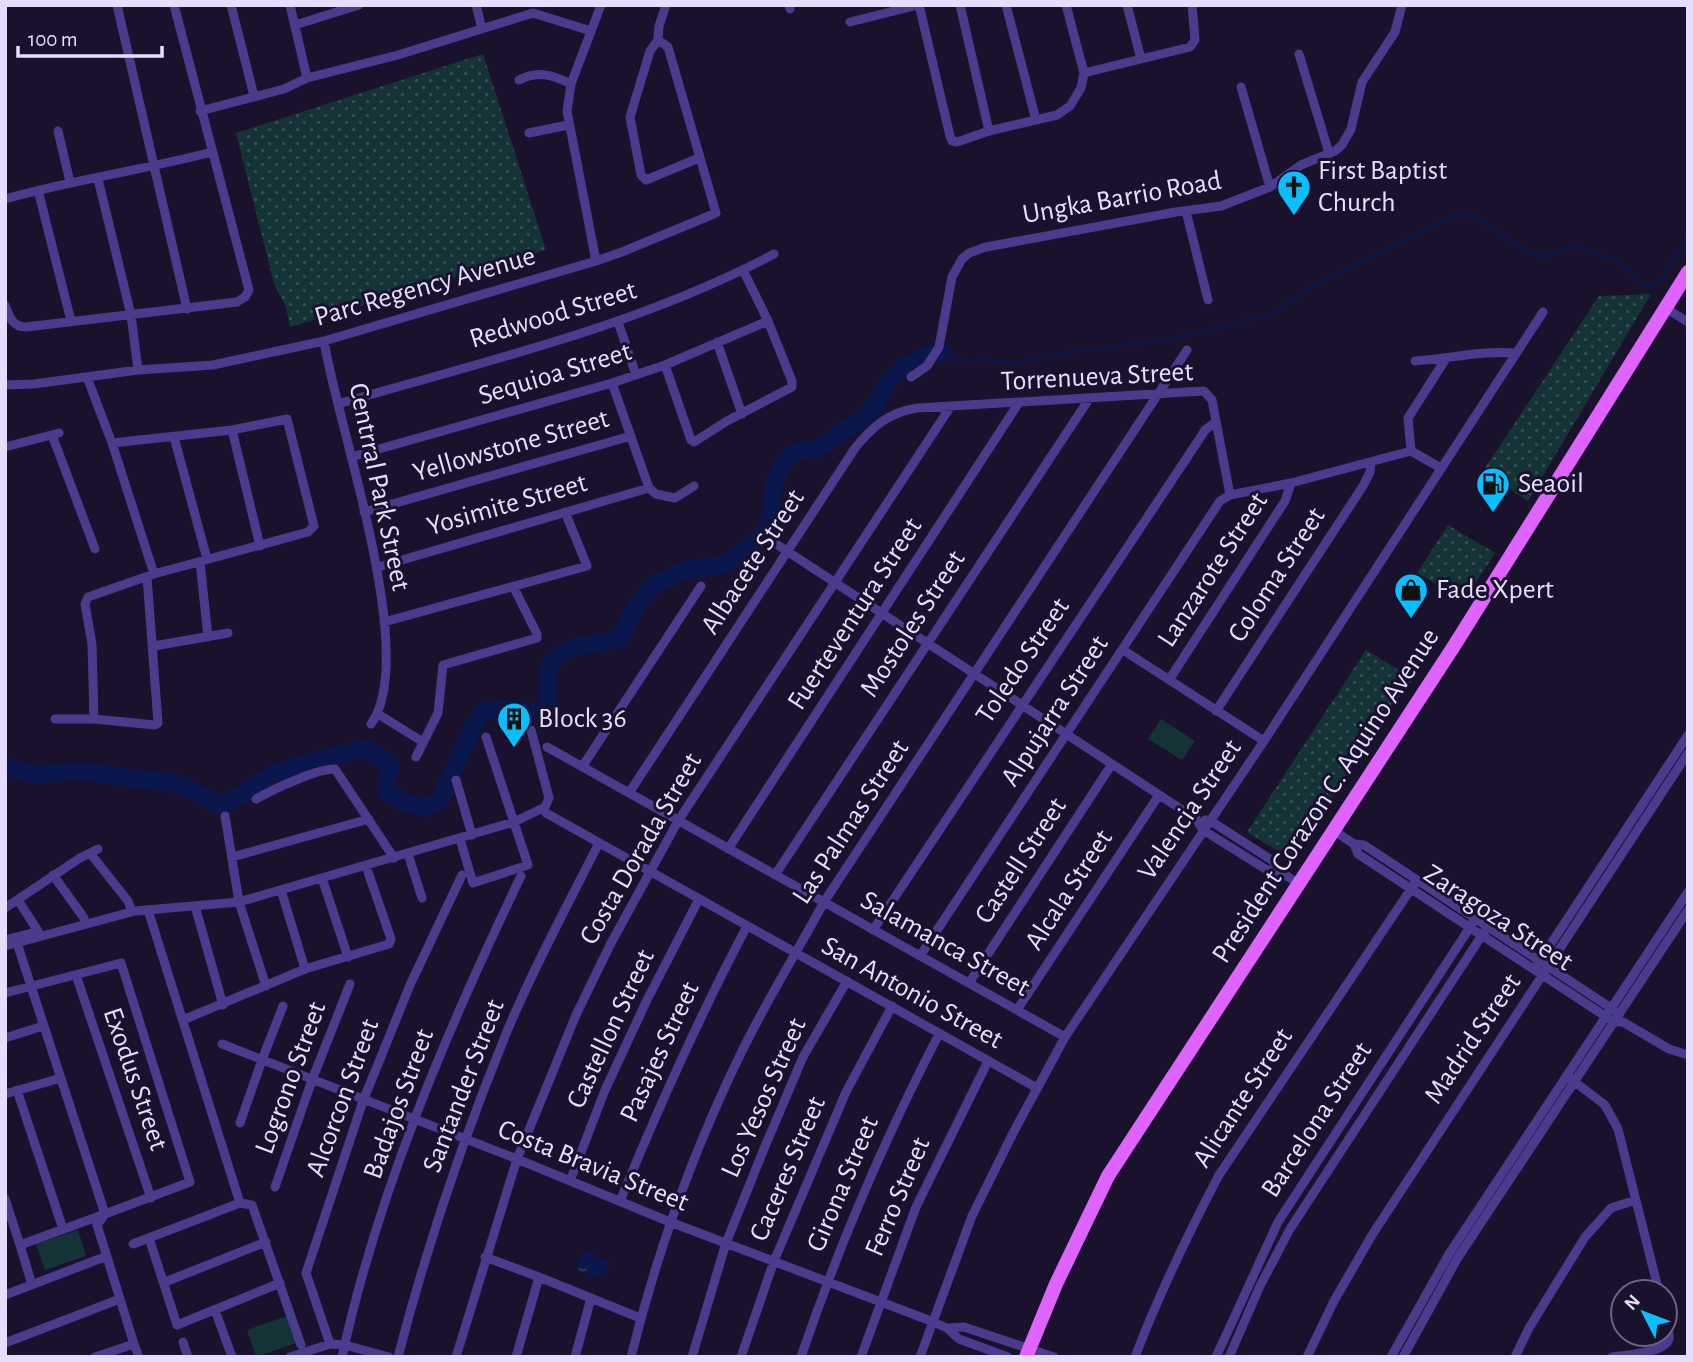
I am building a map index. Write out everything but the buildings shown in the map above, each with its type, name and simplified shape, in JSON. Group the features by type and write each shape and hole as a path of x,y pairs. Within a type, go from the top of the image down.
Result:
{"main road":[{"name":"President Corazon C. Aquino Avenue","path":"1028,1353 1056,1284 1108,1175 1454,646 1688,272"}],"street":[{"path":"117,5 187,309"},
{"path":"5,305 10,320 21,328 237,302 245,297 249,290 174,5"},
{"path":"231,5 254,96"},
{"path":"290,5 307,78"},
{"path":"295,25 359,5"},
{"path":"476,5 482,29"},
{"path":"596,261 567,111 571,84 601,5"},
{"path":"658,40 668,47 699,158 646,180 641,175 630,117 650,51 658,40 659,26 666,5"},
{"path":"850,22 918,5 952,141 957,142 989,131 1057,115 1067,109 1081,88 1084,73 1066,5"},
{"path":"960,5 989,131"},
{"path":"1006,5 1036,120"},
{"path":"1127,5 1141,58"},
{"path":"1084,73 1190,47 1195,40 1192,5"},
{"name":"Ungka Barrio Road","path":"911,377 934,358 939,347 956,267 969,253 1037,236 1221,206 1270,187 1301,165 1339,148 1352,129 1362,82 1395,32 1402,5"},
{"path":"200,111 284,89 307,78 398,55 533,13 591,32"},
{"path":"1298,54 1329,153"},
{"path":"519,80 533,73 541,73 571,84"},
{"path":"1241,87 1270,187"},
{"path":"529,133 568,125"},
{"path":"58,131 70,182"},
{"path":"5,198 212,152"},
{"name":"Parc Regency Avenue","path":"5,385 138,370 213,365 324,341 622,253 716,213 699,158"},
{"path":"98,179 131,315 138,370"},
{"path":"38,190 71,321"},
{"path":"1186,211 1208,300"},
{"name":"Redwood Street","path":"338,404 618,322 743,270 774,254"},
{"path":"665,365 691,440 694,442 792,387 768,321 743,270"},
{"path":"1665,308 1688,322"},
{"name":"Valencia Street","path":"920,1357 931,1321 972,1216 1065,1037 1264,741 1542,312"},
{"name":"Sequioa Street","path":"351,457 612,383 665,365 768,321"},
{"path":"618,322 636,375"},
{"name":"Centrral Park Street","path":"324,341 377,567 384,622 386,682 378,714 371,724"},
{"path":"717,342 742,414"},
{"name":"Las Palmas Street","path":"631,1357 640,1318 670,1222 705,1135 742,1051 794,954 824,902 1187,351"},
{"path":"1415,362 1493,352 1514,353"},
{"path":"1411,450 1408,418 1445,360"},
{"path":"55,719 94,719 155,725 158,723 150,576 112,443 87,377"},
{"path":"612,383 649,488 656,494 675,498 694,486"},
{"name":"Torrenueva Street","path":"951,406 1204,391 1212,400 1230,495"},
{"name":"Mostoles Street","path":"775,875 1089,399"},
{"name":"Fuerteventura Street","path":"728,849 1018,404"},
{"name":"Albacete Street","path":"629,793 855,448 873,426 902,411 951,406"},
{"name":"Costa Dorada Street","path":"456,1357 517,1159 576,1015 649,871 678,821 951,406"},
{"path":"94,719 92,645 86,599 150,576 308,532 314,528 287,419 232,430 112,443"},
{"name":"Toledo Street","path":"873,930 1198,441 1216,422"},
{"path":"232,430 260,546"},
{"path":"5,447 55,434 95,549"},
{"name":"Yellowstone Street","path":"364,512 631,436"},
{"path":"174,437 204,561 208,637"},
{"path":"1230,495 1291,483 1411,450 1441,468"},
{"name":"Coloma Street","path":"1216,711 1363,486 1371,463"},
{"name":"Lanzarote Street","path":"1169,680 1285,501 1291,483"},
{"name":"Yosimite Street","path":"377,567 649,488"},
{"name":"Alpujarra Street","path":"920,956 1068,735 1217,504 1230,495"},
{"path":"384,622 587,566 565,512"},
{"path":"773,542 1159,794 1196,819 1203,830 1267,870 1280,872"},
{"path":"416,757 438,713 442,668 445,663 537,638 513,586"},
{"path":"582,767 701,586"},
{"path":"154,646 228,633"},
{"path":"1123,650 1264,741"},
{"path":"378,714 423,742"},
{"path":"5,946 111,911 239,902 514,822 545,807 549,798 531,730"},
{"name":"Madrid Street","path":"1307,1357 1334,1301 1372,1235 1688,735"},
{"path":"460,839 471,881 475,883 528,865 486,737"},
{"name":"Salamanca Street","path":"547,747 1065,1037"},
{"name":"Madrid Street","path":"1541,968 1688,753"},
{"name":"Castell Street","path":"968,983 1112,764"},
{"path":"256,799 285,785 331,768 335,769 394,858"},
{"path":"456,780 472,835"},
{"name":"Alcala Street","path":"1017,1010 1159,794"},
{"name":"San Antonio Street","path":"545,813 1037,1088"},
{"path":"225,816 239,902 266,986"},
{"path":"232,857 369,819"},
{"path":"1196,819 1209,820 1273,861 1280,872 1298,884"},
{"name":"Zaragoza Street","path":"1333,830 1354,844 1358,853 1414,884 1615,1016 1668,1049 1688,1055"},
{"name":"Santander Street","path":"398,1357 431,1238 465,1139 509,1027 599,842"},
{"path":"5,908 94,851 133,911"},
{"path":"408,853 422,898"},
{"path":"183,1020 305,969 389,944 391,942 366,866"},
{"path":"53,875 84,918"},
{"name":"Alcorcon Street","path":"330,1344 306,1273 363,1101 410,985 462,875"},
{"name":"Badajos Street","path":"342,1357 375,1237 415,1120 469,986 521,876"},
{"path":"322,878 348,957"},
{"name":"Alicante Street","path":"1135,1357 1166,1283 1219,1175 1414,884"},
{"path":"281,890 305,969"},
{"path":"1615,1016 1688,892"},
{"name":"Castellon Street","path":"570,1181 605,1090 699,899"},
{"path":"18,900 39,933"},
{"path":"195,906 223,1005"},
{"path":"148,910 240,1203"},
{"path":"1396,1356 1571,1079 1688,910"},
{"path":"5,940 133,911"},
{"name":"Barcelona Street","path":"1216,1357 1278,1222 1473,923"},
{"name":"Pasajes Street","path":"620,1201 682,1053 747,926"},
{"name":"Barcelona Street","path":"1229,1357 1260,1286 1290,1230 1485,931"},
{"path":"18,943 105,1214"},
{"path":"5,993 121,963 190,1182 20,1245"},
{"name":"Exodus Street","path":"76,975 151,1198"},
{"name":"Los Yesos Street","path":"692,1357 726,1243 803,1057 847,981"},
{"name":"Logrono Street","path":"275,1187 350,984"},
{"path":"240,1124 261,1059 283,1006"},
{"name":"Caceres Street","path":"741,1357 774,1261 846,1092 892,1006"},
{"path":"5,1038 43,1026"},
{"name":"Girona Street","path":"801,1357 826,1282 889,1133 939,1034"},
{"name":"Costa Bravia Street","path":"222,1044 670,1222 931,1321 947,1328 959,1339 1008,1357"},
{"name":"Ferro Street","path":"861,1357 916,1207 988,1060"},
{"path":"5,1094 61,1078"},
{"path":"1571,1079 1605,1105 1618,1129 1656,1278"},
{"path":"17,1090 62,1229"},
{"path":"5,1199 32,1285"},
{"path":"1515,1357 1529,1328 1585,1237 1611,1208 1636,1200"},
{"path":"133,1244 240,1203 254,1206 301,1345"},
{"path":"105,1214 97,1225 139,1357"},
{"path":"149,1238 177,1325 280,1283"},
{"path":"165,1282 266,1242"},
{"path":"5,1295 107,1256"},
{"path":"485,1257 640,1318"},
{"path":"516,1357 539,1277"},
{"path":"576,1357 591,1298"},
{"path":"5,1343 120,1299"},
{"path":"215,1310 232,1357"},
{"name":"Costa Bravia Street","path":"947,1328 964,1327 1028,1353 1054,1357"},
{"path":"183,1342 188,1357"},
{"path":"95,1357 134,1344"},
{"path":"290,1357 330,1344 345,1345 388,1357"},
{"path":"1612,1357 1660,1348"}],"green space":[{"path":"483,54 546,250 290,327 286,307 274,284 236,133"},
{"path":"1651,294 1528,501 1483,471 1599,296"},
{"path":"1448,525 1495,553 1465,600 1417,573"},
{"path":"1366,650 1413,679 1386,714 1293,856 1286,856 1247,832"},
{"path":"1161,719 1195,741 1182,760 1148,739"},
{"path":"78,1230 86,1256 45,1270 36,1244"},
{"path":"287,1316 296,1343 256,1357 247,1330"}],"water":[{"path":"586,1251 595,1254 594,1257 610,1261 602,1277 586,1276 587,1272 579,1271 578,1261"}],"waterway":[{"path":"943,353 966,362 980,360 1021,363 1050,355 1171,339 1270,315 1324,280 1457,215 1475,216 1521,248 1544,257 1574,247 1615,259 1645,286 1658,284 1676,258 1688,232"},
{"path":"5,766 37,775 80,771 183,785 218,805 241,796 271,774 339,754 369,749 391,766 386,792 406,803 425,808 441,799 481,714 504,709 547,713 548,679 554,660 570,649 620,639 636,606 655,584 685,570 719,566 735,557 765,533 770,524 772,492 780,468 788,457 801,450 818,449 862,420 873,409 886,384 906,365 934,353 943,353"}],"place":[{"name":"First Baptist Church","path":"1294,217"},
{"name":"Seaoil","path":"1493,514"},
{"name":"Fade Xpert","path":"1411,620"},
{"name":"Block 36","path":"514,749"}]}
